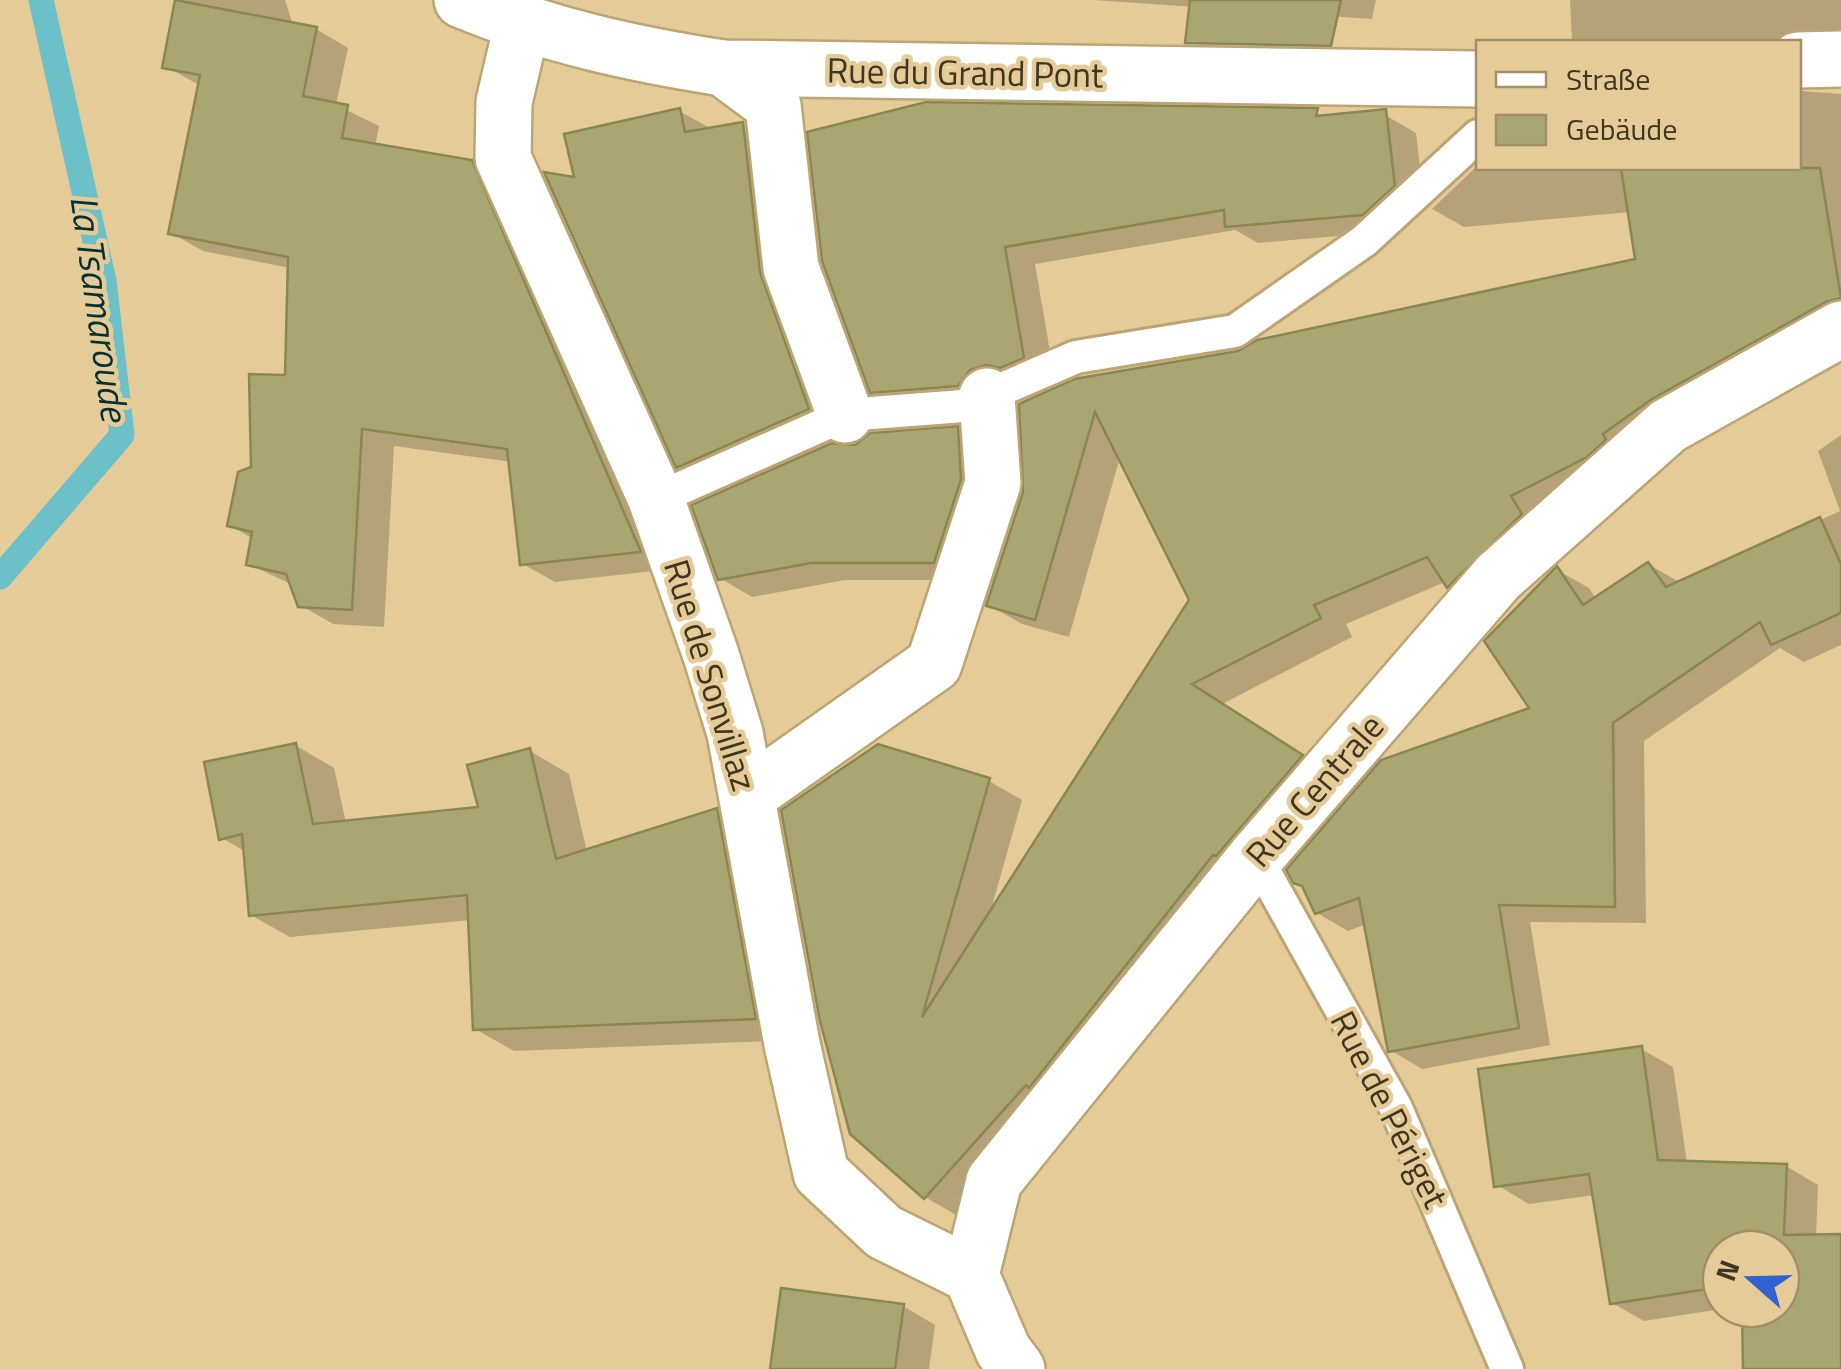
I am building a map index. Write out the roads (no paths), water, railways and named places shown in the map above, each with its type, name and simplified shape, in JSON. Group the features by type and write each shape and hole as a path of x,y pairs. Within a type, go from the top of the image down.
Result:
{"street":[{"name":"Rue du Grand Pont","path":"462,0 525,12 628,54 722,68 1476,79"},
{"name":"Rue de Sonvillaz","path":"525,12 504,102 503,158 656,499 730,717 748,795 792,1044 822,1172 884,1232 971,1275"},
{"path":"1801,60 1841,59"},
{"path":"722,68 772,105 791,268 845,416"},
{"name":"Rue Centrale","path":"971,1275 994,1181 1256,857 1498,577 1668,426 1841,330"},
{"path":"748,795 934,664 993,483 986,396"},
{"path":"971,1275 1003,1350 1017,1369"}],"lane":[{"path":"656,499 845,416 963,406 1076,357 1236,331 1364,241 1476,138"},
{"name":"Rue de Périget","path":"1256,857 1396,1108 1507,1369"}],"waterway":[{"name":"La Tsamaroude","path":"0,577 122,435 104,281 41,0"}]}
